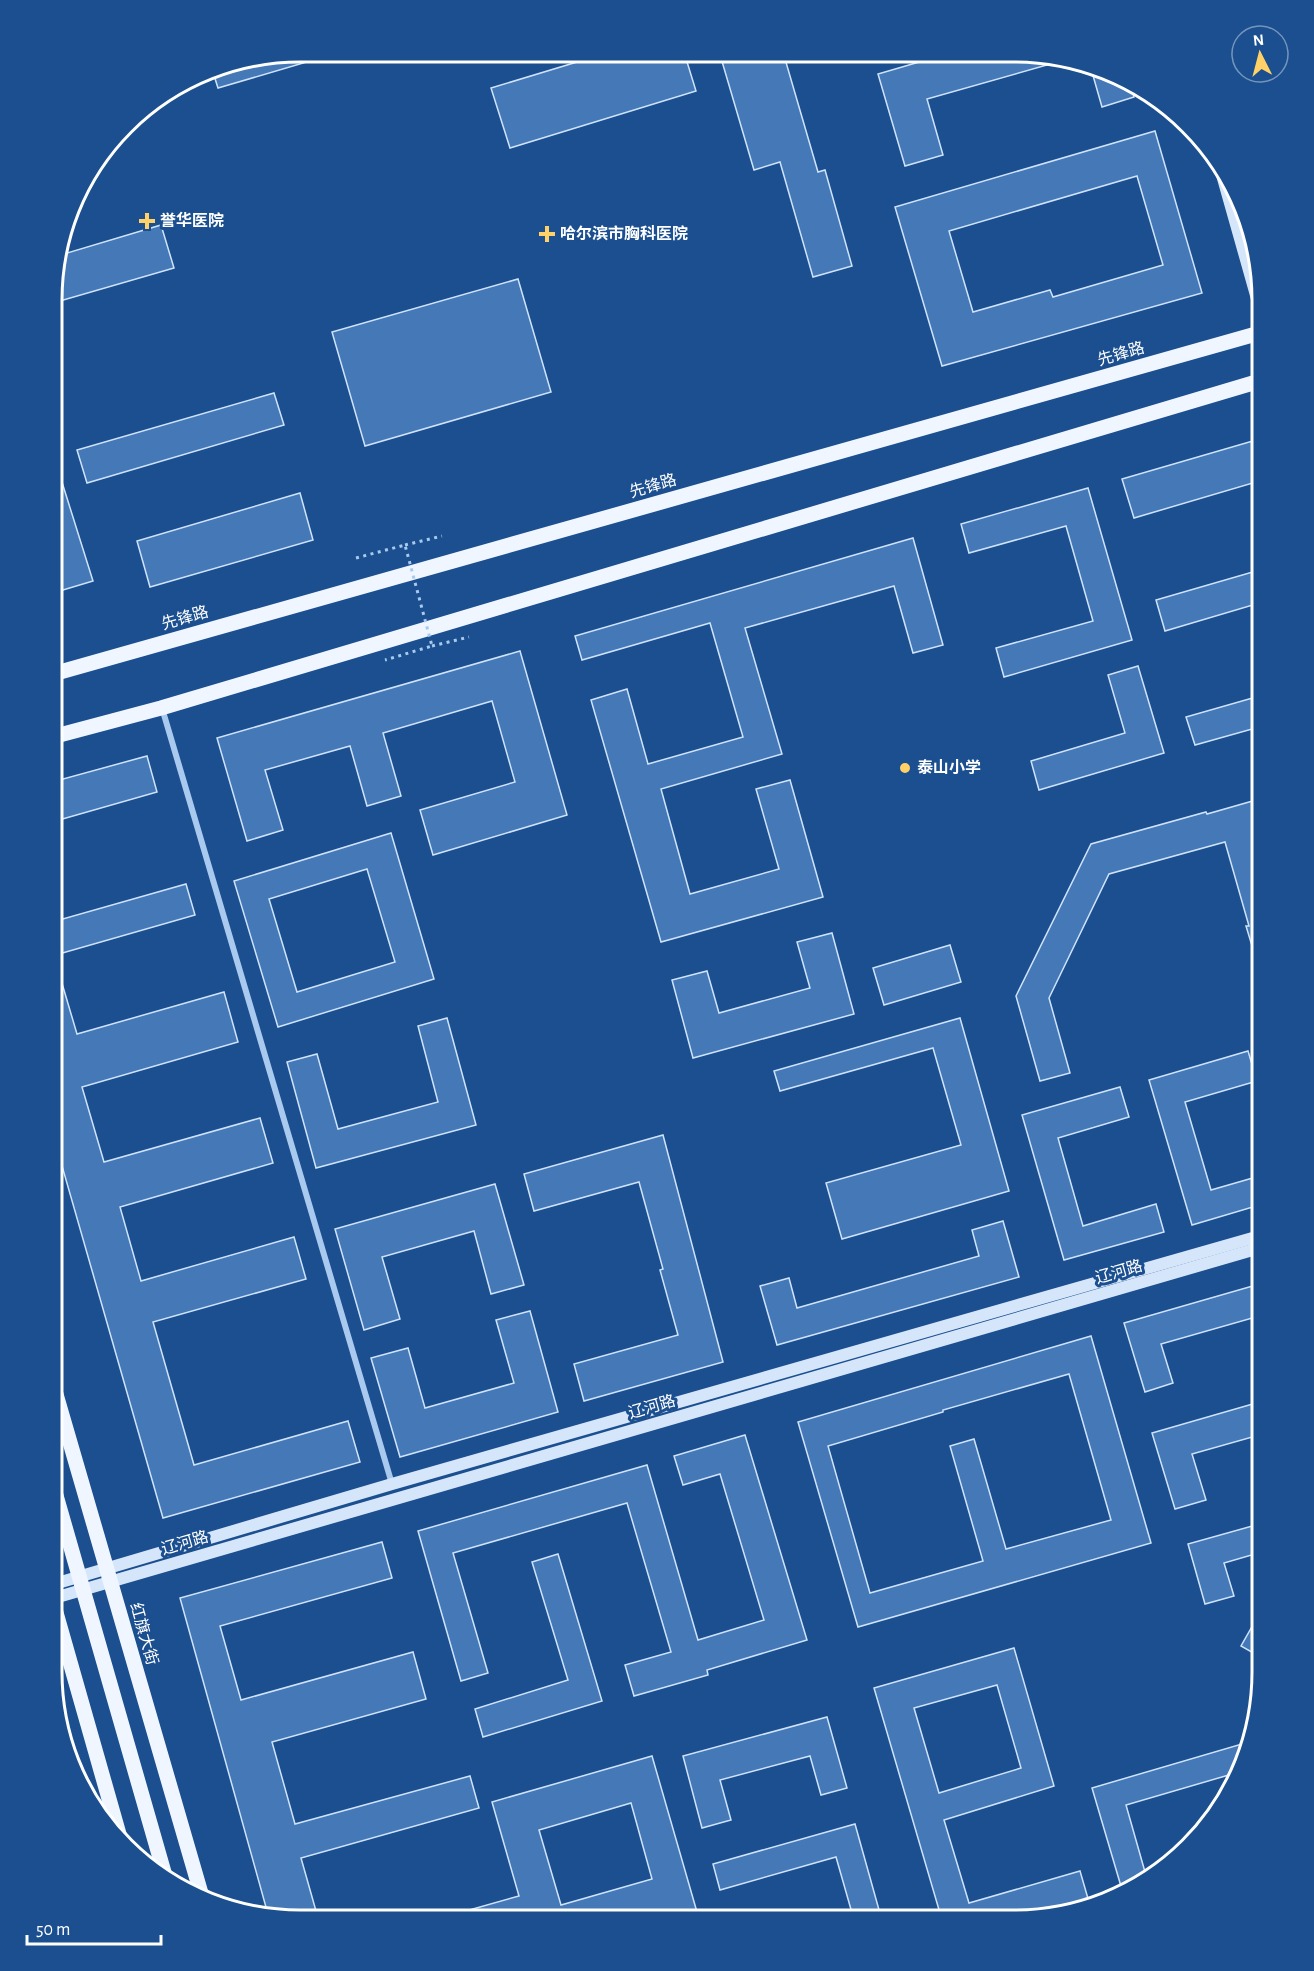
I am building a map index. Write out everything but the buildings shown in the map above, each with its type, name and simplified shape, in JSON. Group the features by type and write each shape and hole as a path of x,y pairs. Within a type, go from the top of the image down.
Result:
{"main road":[{"path":"1227,193 1251,273"},
{"name":"先锋路","path":"62,671 1252,335"},
{"path":"62,734 161,708 1252,383"},
{"name":"辽河路","path":"62,1591 392,1484 1252,1238"},
{"name":"辽河路","path":"108,1575 1252,1250"},
{"name":"红旗大街","path":"62,1415 199,1887"},
{"path":"62,1515 162,1865"},
{"path":"62,1634 115,1821"}],"street":[{"path":"161,708 392,1484"}],"path":[{"path":"356,558 442,536"},
{"path":"405,545 432,646"},
{"path":"385,660 469,637"}],"place":[{"name":"誉华医院","path":"147,221"},
{"name":"哈尔滨市胸科医院","path":"547,234"},
{"name":"泰山小学","path":"905,768"}]}
